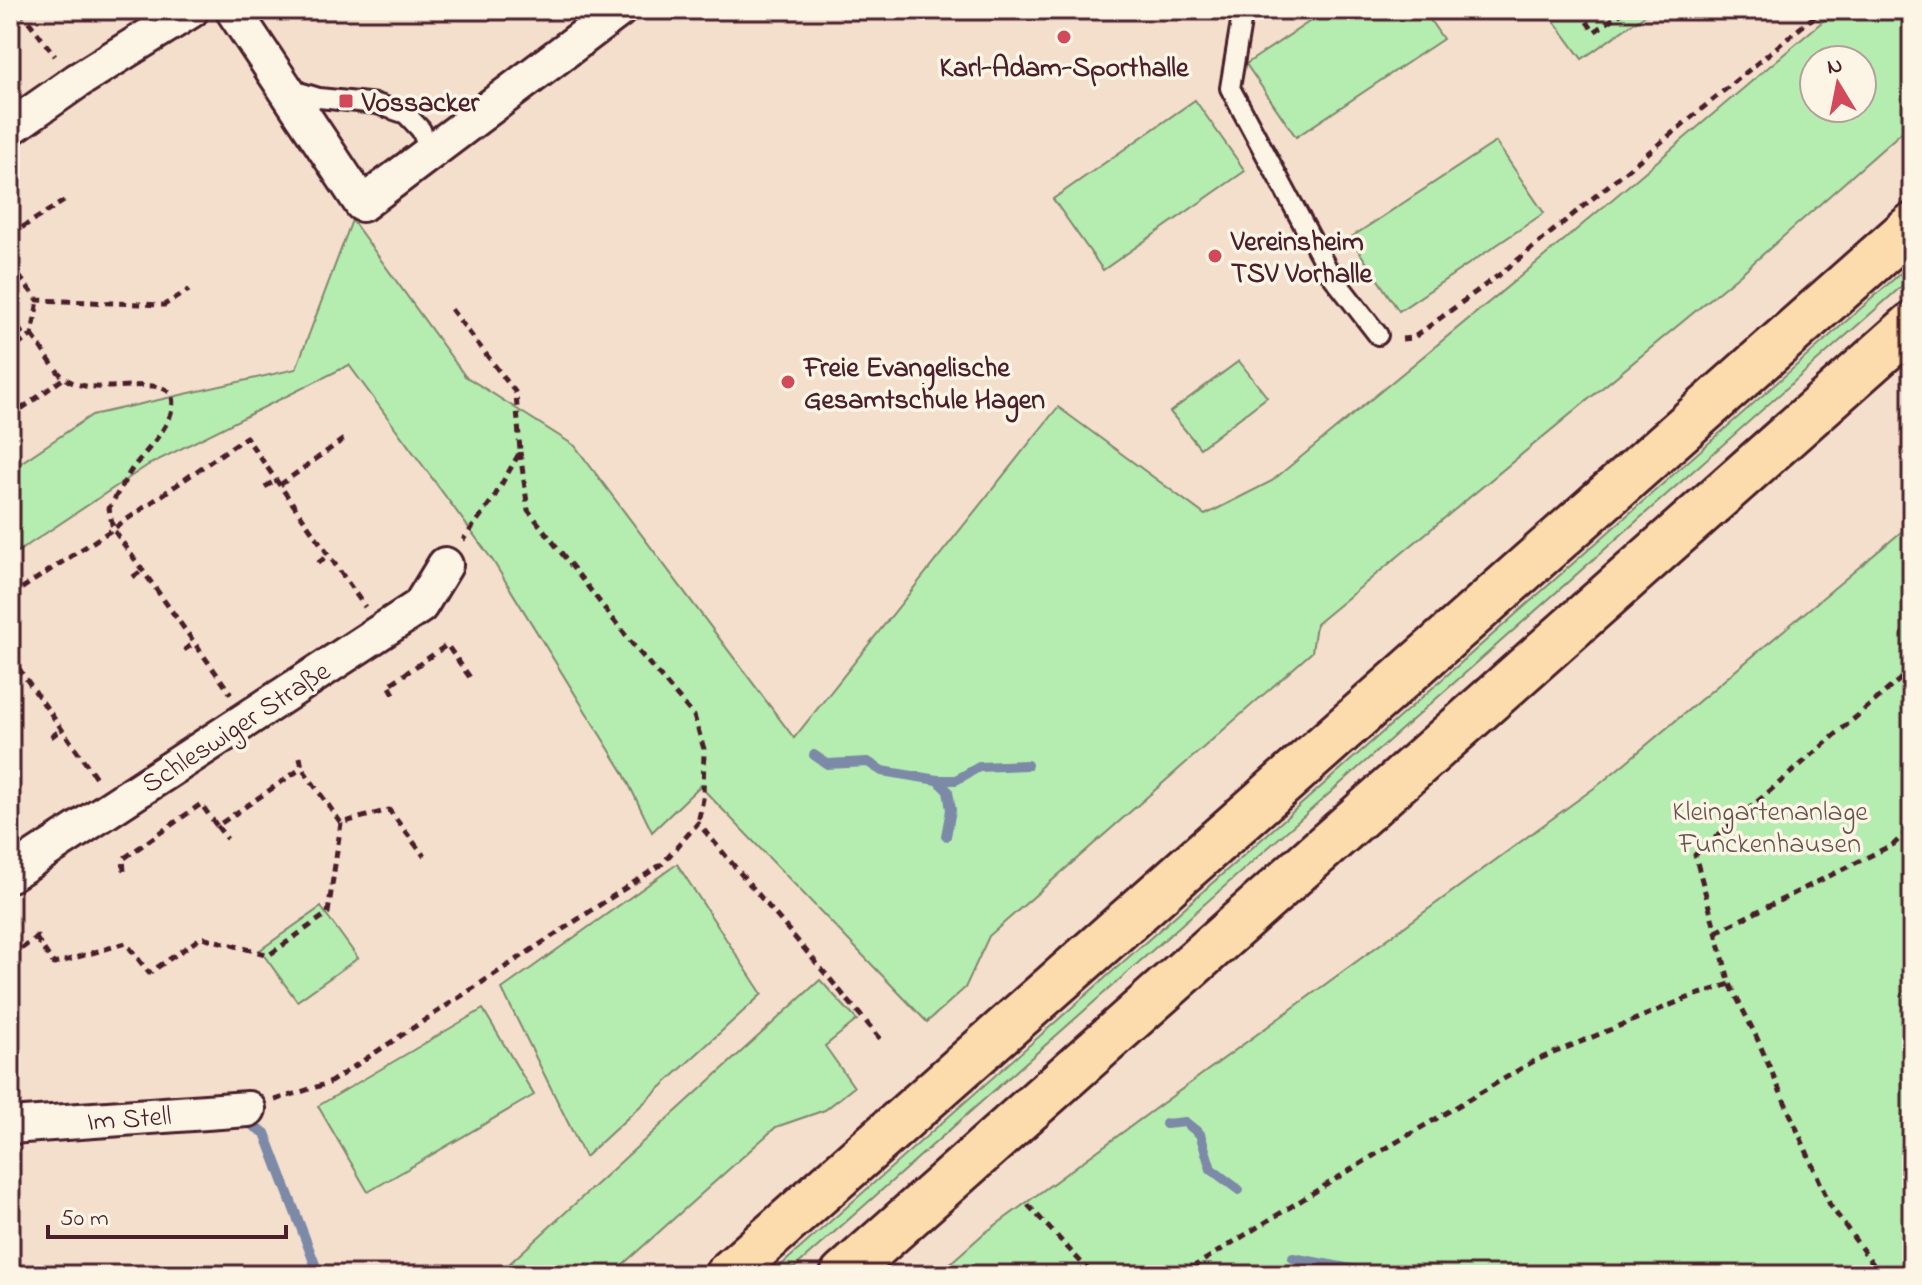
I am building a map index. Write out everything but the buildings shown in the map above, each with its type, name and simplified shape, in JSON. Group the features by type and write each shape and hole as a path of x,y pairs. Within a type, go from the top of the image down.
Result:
{"highway":[{"path":"727,1275 1912,226"},
{"path":"843,1275 1912,325"}],"street":[{"path":"10,128 74,83 191,10"},
{"path":"233,10 362,204 619,10"},
{"name":"Schleswiger Straße","path":"10,874 420,606 445,565"},
{"name":"Im Stell","path":"10,1126 248,1109"}],"lane":[{"path":"1243,10 1230,88 1329,272 1378,335"},
{"path":"283,87 319,98 377,104 406,114 421,130 430,153"}],"path":[{"path":"20,10 74,83"},
{"path":"1579,10 1594,32 1626,10"},
{"path":"1378,335 1393,341 1413,338 1514,263 1822,10"},
{"path":"10,235 67,199"},
{"path":"10,265 38,300 164,305 189,290"},
{"path":"17,346 29,337 38,300"},
{"path":"248,1109 329,1083 662,864 698,823 703,799 704,749 694,716 634,646 528,510 516,393 451,309"},
{"path":"10,316 64,378 90,388 160,386 167,389 174,401 160,434 131,471 109,508 113,529 225,686"},
{"path":"10,417 64,378"},
{"path":"265,487 278,482 348,436"},
{"path":"10,596 246,437 355,591"},
{"path":"445,565 493,499 520,452"},
{"path":"318,563 329,555"},
{"path":"133,577 143,570"},
{"path":"184,650 195,643"},
{"path":"394,694 389,685 447,645 471,679"},
{"path":"10,657 95,776"},
{"path":"1912,669 1695,855 1730,984 1830,1205 1875,1267 1912,1264"},
{"path":"51,737 62,729"},
{"path":"36,938 54,964 126,943 149,973 202,937 269,955 328,913 341,823 302,768 300,757"},
{"path":"217,826 302,768"},
{"path":"124,871 123,859 201,804 227,839"},
{"path":"341,823 389,810 424,856"},
{"path":"698,823 884,1043"},
{"path":"1716,932 1894,844 1912,827"},
{"path":"10,957 36,938 40,929"},
{"path":"1180,1275 1534,1061 1685,999 1730,984"},
{"path":"1028,1205 1093,1275"}],"green space":[{"path":"1327,10 1423,10 1443,39 1296,137 1246,64"},
{"path":"1546,10 1652,10 1582,59"},
{"path":"1836,10 1912,10 1912,123 1744,271 1316,624 1312,652 989,936 965,988 927,1022 700,786 652,832 623,772 493,561 349,365 148,465 10,557 10,470 92,415 296,369 352,220 465,376 575,446 794,738 1058,407 1205,515 1272,481"},
{"path":"1195,100 1245,171 1103,270 1053,199"},
{"path":"1496,142 1544,213 1399,311 1350,238"},
{"path":"1912,263 1912,277 786,1275 770,1275"},
{"path":"1239,361 1267,397 1200,448 1170,412"},
{"name":"Kleingartenanlage Funckenhausen","path":"1912,523 1912,1275 937,1275 982,1235 1601,783"},
{"path":"677,864 762,994 585,1157 502,989"},
{"path":"321,907 358,958 297,1001 260,950"},
{"path":"820,980 857,1020 825,1046 854,1087 825,1110 776,1127 611,1275 497,1275"},
{"path":"483,1009 534,1095 368,1192 318,1106"}],"waterway":[{"path":"814,755 827,764 868,762 882,771 937,780 948,791 951,810 946,836"},
{"path":"937,780 956,780 979,767 1027,765"},
{"path":"1166,1124 1185,1122 1200,1134 1211,1169 1239,1190"},
{"path":"250,1124 265,1133 319,1275"},
{"path":"1293,1258 1383,1275"}],"place":[{"name":"Karl-Adam-Sporthalle","path":"1064,37"},
{"name":"Vossacker","path":"346,101"},
{"name":"Vereinsheim TSV Vorhalle","path":"1215,256"},
{"name":"Freie Evangelische Gesamtschule Hagen","path":"788,382"}]}
